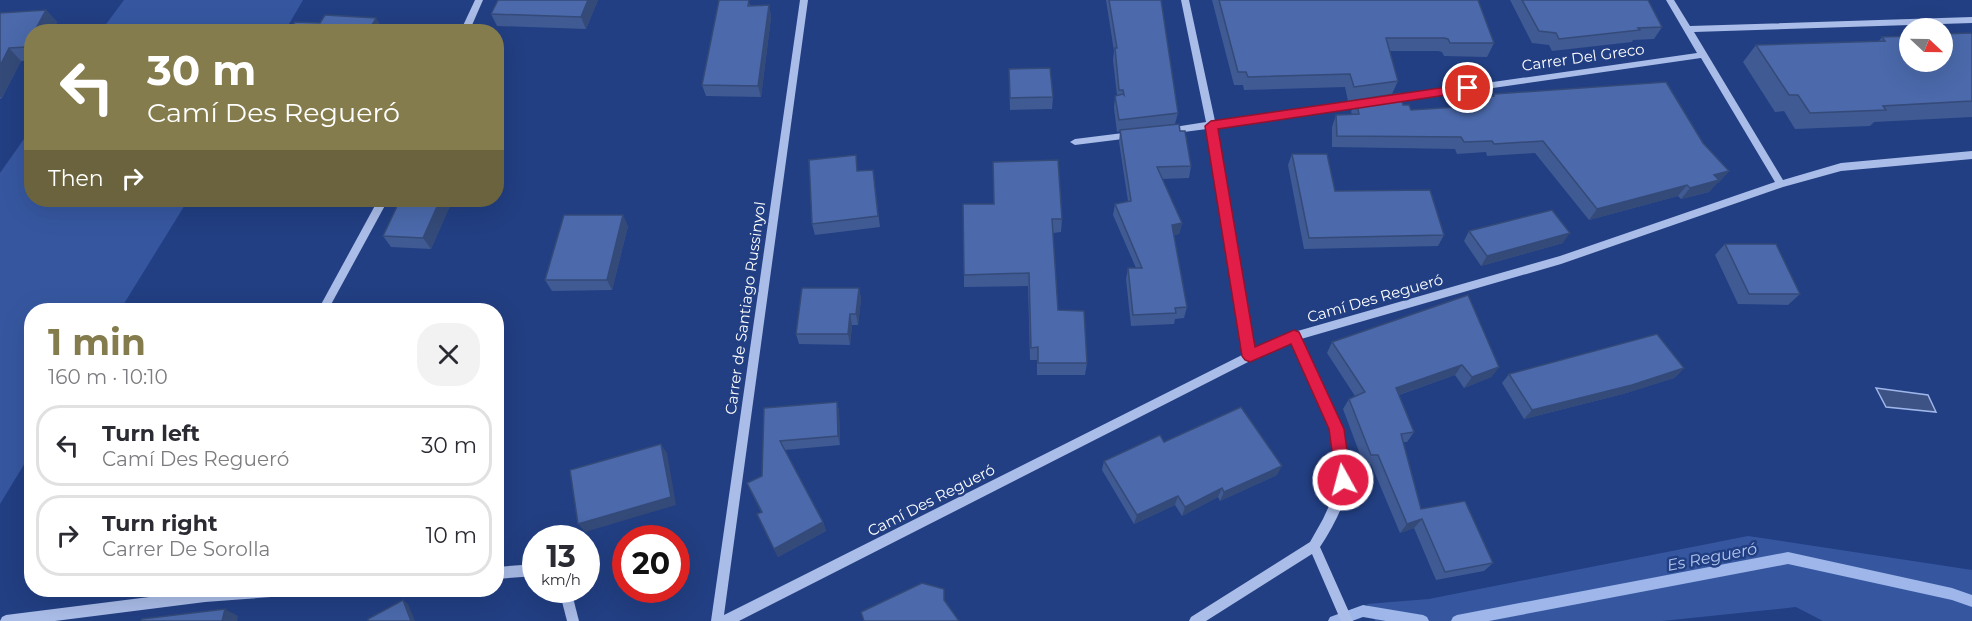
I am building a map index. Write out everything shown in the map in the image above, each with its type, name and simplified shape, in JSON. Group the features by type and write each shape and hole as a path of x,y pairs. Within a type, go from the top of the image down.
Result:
{"street":[{"path":"468,24 478,0"},
{"name":"Carrer de Santiago Russinyol","path":"717,621 804,0"},
{"path":"1185,0 1211,126 1250,356"},
{"path":"1670,0 1781,184"},
{"path":"1689,29 1972,20"},
{"name":"Carrer Del Greco","path":"1155,132 1211,126 1702,55"},
{"path":"1075,142 1143,134"},
{"name":"Camí Des Regueró","path":"726,621 1250,356 1294,336 1560,260 1781,184 1841,167 1972,155"},
{"path":"327,303 379,207"},
{"path":"1195,621 1314,546 1326,529 1343,480 1337,429 1294,336"},
{"path":"1314,546 1347,621"},
{"path":"504,572 522,571"},
{"path":"6,621 177,597"},
{"path":"568,603 573,621"}],"shaded area":[{"path":"124,0 303,0 289,24 106,24"},
{"path":"24,139 24,207 184,207 124,303 24,303 24,465 0,504 0,173"},
{"path":"1876,388 1928,395 1936,412 1886,407"},
{"path":"1748,536 1972,570 1972,621 1823,621 1796,607 1662,621 1375,621 1367,604 1429,599"}],"building":[{"path":"498,0 588,0 581,17 491,14"},
{"path":"719,0 749,0 748,6 769,5 758,86 702,85"},
{"path":"1109,0 1161,0 1178,113 1119,120 1115,96 1124,95 1123,90 1119,90 1115,48 1117,48"},
{"path":"1219,0 1478,0 1494,43 1450,43 1444,38 1386,38 1398,81 1354,87 1350,74 1248,77 1246,72 1238,72"},
{"path":"1522,0 1648,0 1662,27 1559,39 1556,33 1539,31"},
{"path":"46,10 38,24 24,24 24,47 9,48 0,66 0,13"},
{"path":"325,15 376,18 373,24 294,24 295,22 320,23"},
{"path":"1953,34 1972,34 1972,101 1883,106 1886,110 1810,113 1798,95 1789,95 1756,45 1885,41 1882,37 1899,36 1899,72 1953,72"},
{"path":"1050,68 1053,97 1010,98 1009,69"},
{"path":"1666,82 1703,143 1729,171 1714,175 1719,180 1690,188 1687,185 1597,209 1543,141 1494,144 1492,141 1464,142 1461,137 1337,136 1336,115 1359,114 1356,100 1400,93 1403,105 1409,105 1411,110 1471,106 1470,104 1480,103 1478,97 1494,96 1494,94"},
{"path":"1179,124 1180,131 1185,131 1191,166 1157,167 1182,223 1172,225 1187,307 1175,308 1176,313 1133,315 1128,268 1142,268 1115,204 1131,201 1120,130"},
{"path":"1292,154 1327,154 1335,191 1430,190 1444,235 1309,238"},
{"path":"856,155 857,171 873,170 878,216 812,224 809,160"},
{"path":"1058,160 1062,219 1052,219 1058,310 1084,311 1087,363 1038,363 1038,347 1031,348 1029,273 964,275 963,204 994,204 993,162"},
{"path":"397,207 437,207 423,238 383,236"},
{"path":"1552,210 1570,233 1487,256 1469,231"},
{"path":"564,215 623,215 607,280 545,280"},
{"path":"1725,244 1776,244 1800,294 1749,294"},
{"path":"802,288 859,288 856,314 850,314 848,334 796,334"},
{"path":"1468,295 1499,367 1472,377 1462,365 1396,388 1414,432 1401,434 1421,509 1465,501 1493,563 1445,572 1422,519 1407,524 1378,455 1371,455 1349,399 1365,392 1332,342"},
{"path":"1657,334 1684,368 1632,385 1532,410 1509,374"},
{"path":"837,402 838,436 780,441 823,522 774,549 757,514 762,512 747,483 762,476 764,408"},
{"path":"1241,407 1282,466 1224,492 1222,488 1185,507 1178,496 1137,515 1104,461 1160,435 1164,442"},
{"path":"661,444 671,497 578,524 570,470"},
{"path":"922,583 944,589 944,600 959,621 864,621 861,612"},
{"path":"403,600 411,621 368,621 368,619"},
{"path":"225,609 222,621 141,621 142,619"}],"waterway":[{"name":"Es Regueró","path":"1457,621 1788,558 1952,594 1972,601"},
{"name":"Es Regueró","path":"1334,621 1363,611 1423,621"}],"route":[{"path":"1343,480 1337,429 1294,336 1250,356 1211,126 1468,88"}]}
